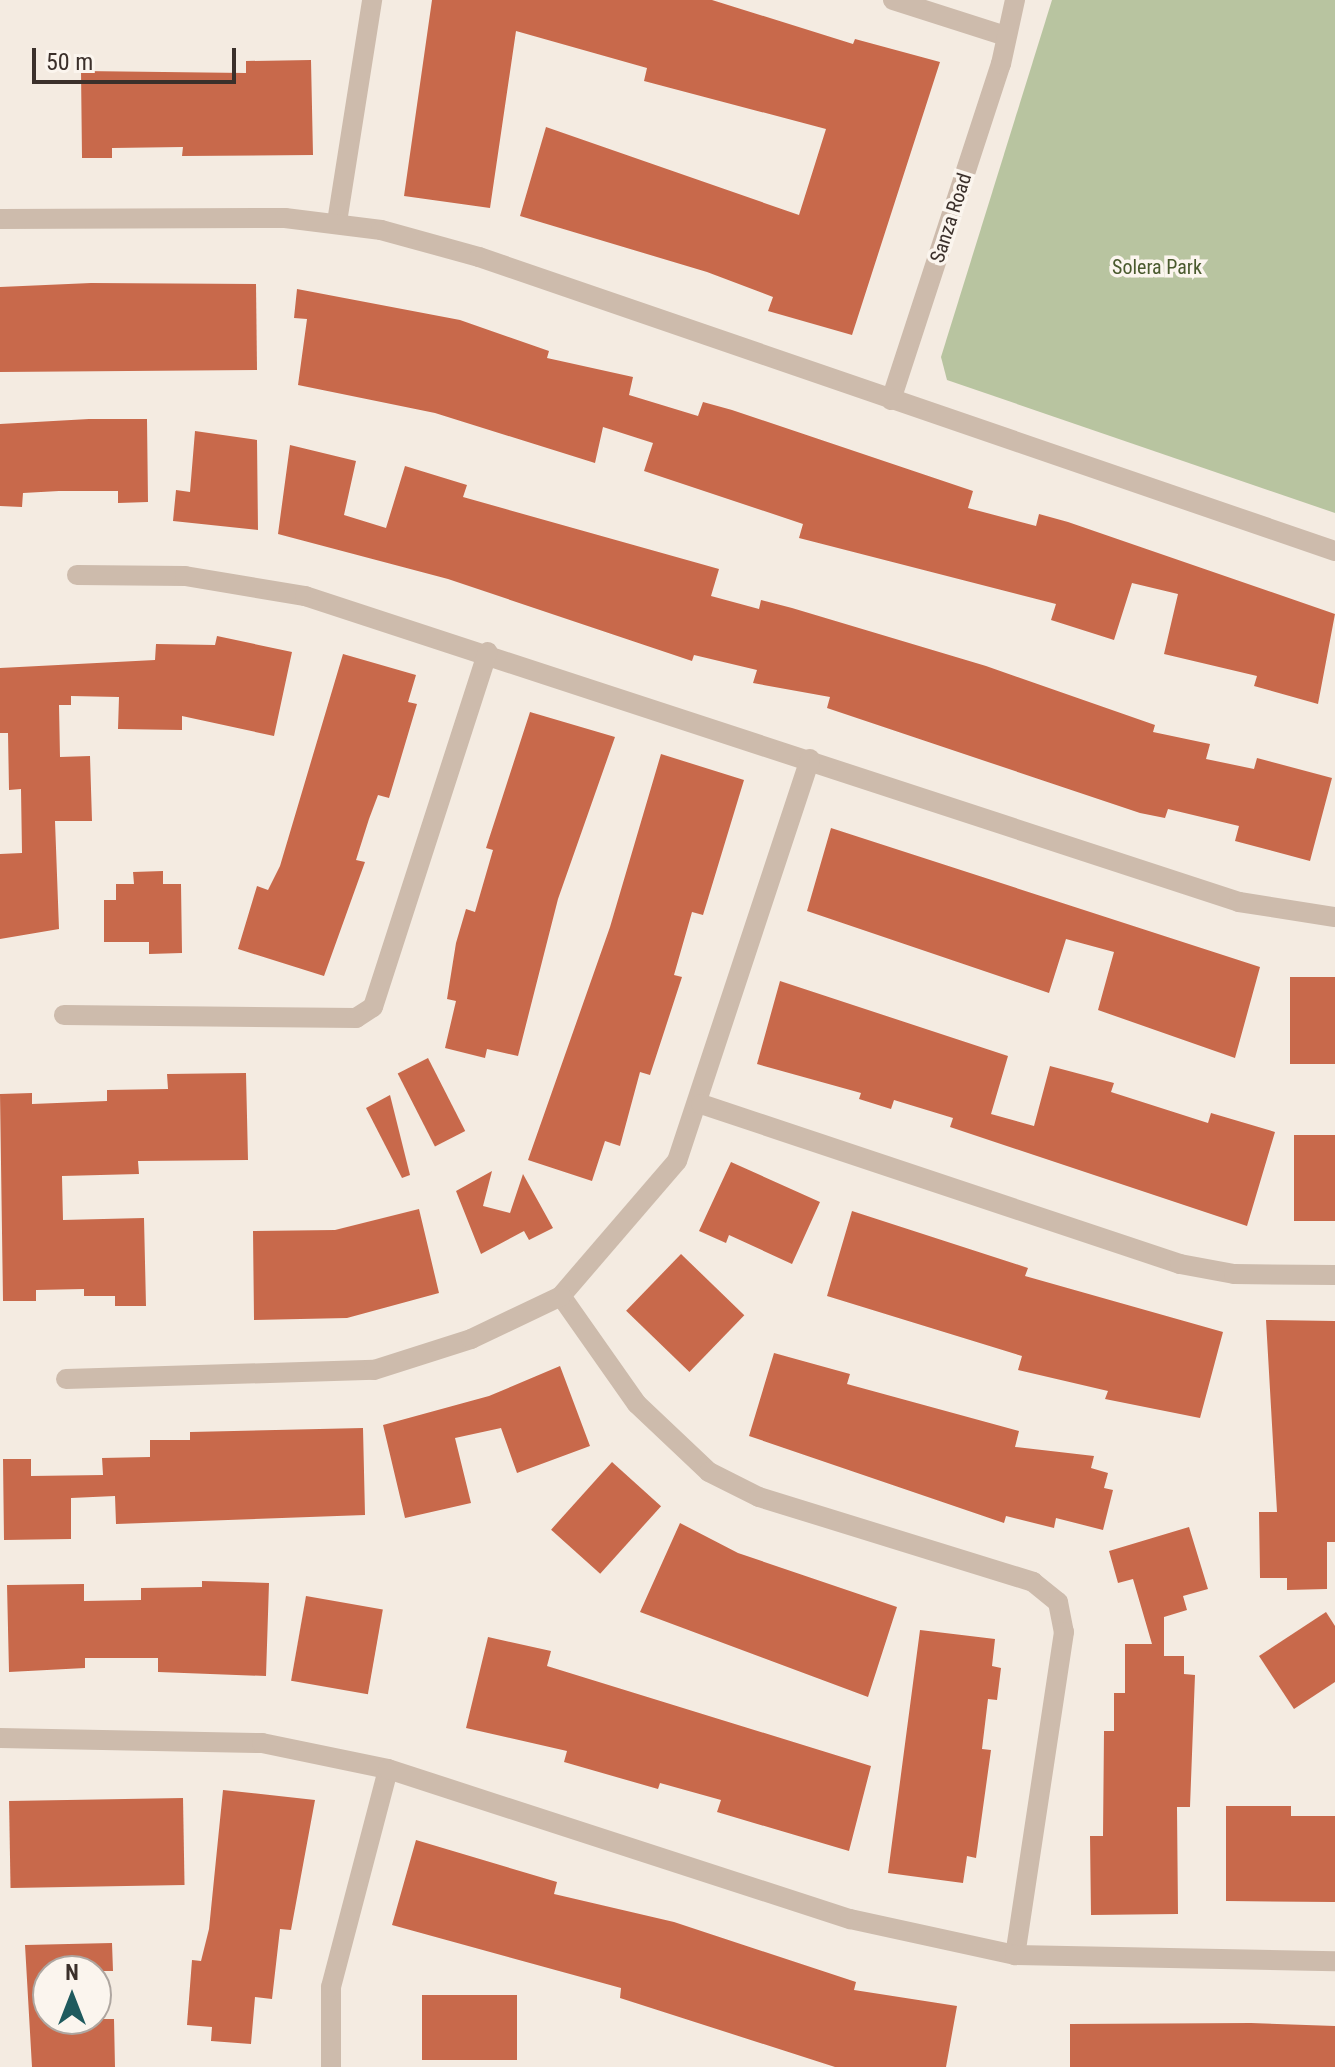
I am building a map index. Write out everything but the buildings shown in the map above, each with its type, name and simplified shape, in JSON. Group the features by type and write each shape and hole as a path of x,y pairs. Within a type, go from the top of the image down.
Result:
{"street":[{"path":"337,222 372,0"},
{"path":"893,0 1006,36"},
{"name":"Sanza Road","path":"891,400 1015,0"},
{"path":"0,219 337,222 479,257 1335,551"},
{"path":"77,575 185,576 292,593 488,652 1239,902 1335,917"},
{"path":"64,1015 356,1018 373,1007 488,652"},
{"path":"66,1379 374,1370 471,1339 561,1296 649,1201 677,1161 701,1104 810,759"},
{"path":"701,1104 1180,1264 1234,1274 1335,1275"},
{"path":"561,1296 637,1404 709,1472 759,1497 1033,1582 1058,1602 1064,1632 1015,1955"},
{"path":"0,1738 262,1743 388,1769 850,1919 1015,1955 1335,1961"},
{"path":"331,2067 331,1987 388,1769"}],"green space":[{"name":"Solera Park","path":"1052,0 1335,0 1335,513 947,380 941,357"}]}
